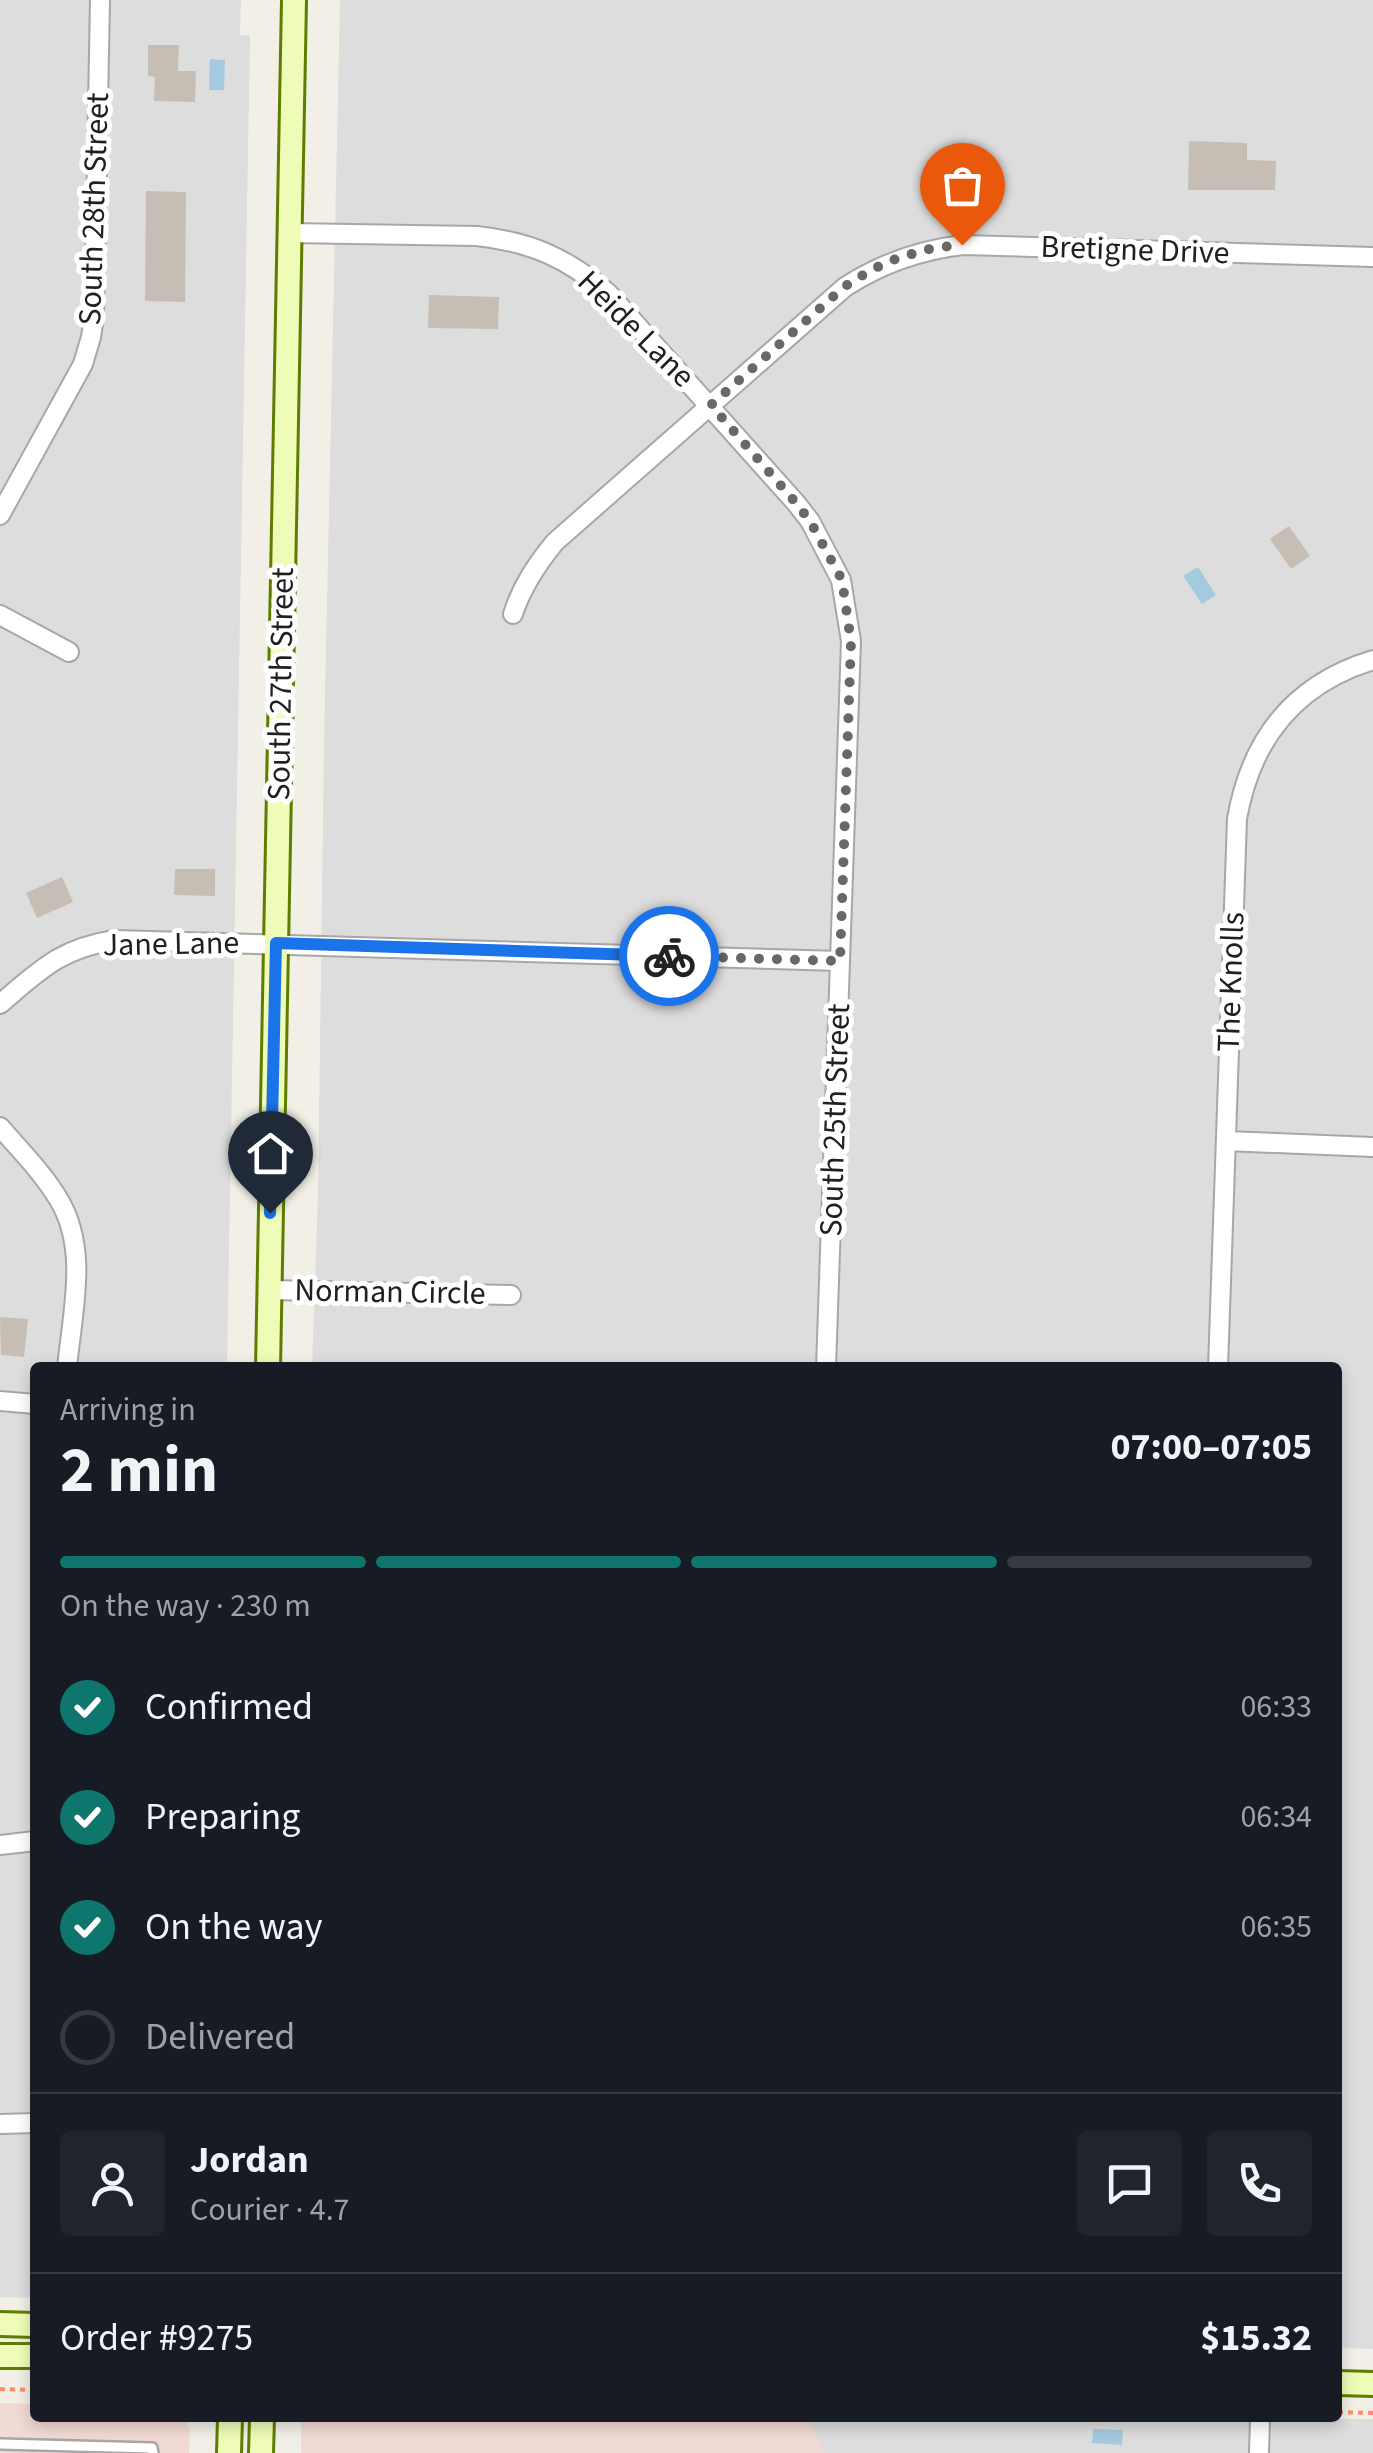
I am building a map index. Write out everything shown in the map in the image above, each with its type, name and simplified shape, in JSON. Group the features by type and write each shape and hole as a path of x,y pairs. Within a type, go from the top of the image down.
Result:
{"main road":[{"name":"South 27th Street","path":"268,1362 294,0"},
{"path":"0,2324 30,2326"},
{"path":"0,2356 30,2356"},
{"path":"1342,2383 1373,2384"},
{"path":"229,2453 230,2422"},
{"path":"261,2453 262,2422"}],"street":[{"name":"South 28th Street","path":"0,516 83,364 91,337 100,0"},
{"name":"Heide Lane","path":"289,233 477,236 506,239 561,258 608,293 810,521"},
{"name":"Bretigne Drive","path":"512,614 528,578 554,542 844,287 898,258 962,245 1373,258"},
{"name":"South 25th Street","path":"810,521 842,580 851,642 826,1362"},
{"path":"0,615 70,652"},
{"name":"The Knolls","path":"1218,1362 1237,819 1242,790 1268,734 1287,710 1330,677 1373,660"},
{"name":"Jane Lane","path":"0,1004 54,960 92,944 115,940 840,961"},
{"path":"0,1127 47,1183 70,1223 77,1270 67,1362"},
{"path":"1226,1142 1373,1147"},
{"name":"Norman Circle","path":"269,1290 511,1295"},
{"path":"0,1401 30,1404"},
{"path":"0,1845 30,1841"},
{"path":"0,2124 30,2123"},
{"path":"1259,2453 1260,2422"}],"lane":[{"path":"0,2444 152,2448 152,2453"}],"path":[{"path":"0,2389 30,2390"},
{"path":"1342,2412 1373,2413"}],"shaded area":[{"path":"0,0 241,0 240,35 250,36 227,1362 30,1362 30,2298 0,2297"},
{"path":"340,0 1373,0 1373,2349 1342,2348 1342,1362 312,1362"},
{"path":"0,2403 30,2404 30,2422 186,2422 190,2428 189,2453 0,2453"},
{"path":"1373,2419 1373,2453 823,2453 811,2422"},
{"path":"301,2422 811,2422 823,2453 301,2453"}],"water":[{"path":"210,59 225,60 224,90 209,90"},
{"path":"1198,567 1216,595 1202,604 1183,576"},
{"path":"1093,2429 1123,2430 1122,2445 1092,2443"}],"building":[{"path":"148,45 179,45 178,71 196,71 195,102 154,101 155,77 148,76"},
{"path":"1189,141 1247,143 1247,160 1276,161 1275,190 1188,190"},
{"path":"146,191 186,192 185,302 145,301"},
{"path":"429,295 499,297 498,329 428,328"},
{"path":"1289,526 1310,556 1291,569 1270,539"},
{"path":"175,869 215,869 215,896 174,895"},
{"path":"62,877 73,902 37,918 26,893"},
{"path":"0,1317 28,1319 24,1357 1,1355"}],"way so far":[{"path":"669,956 840,961 851,642 842,580 810,521 711,405 844,287 898,258 962,245"}],"route":[{"path":"270,1213 276,943 669,956"}]}
